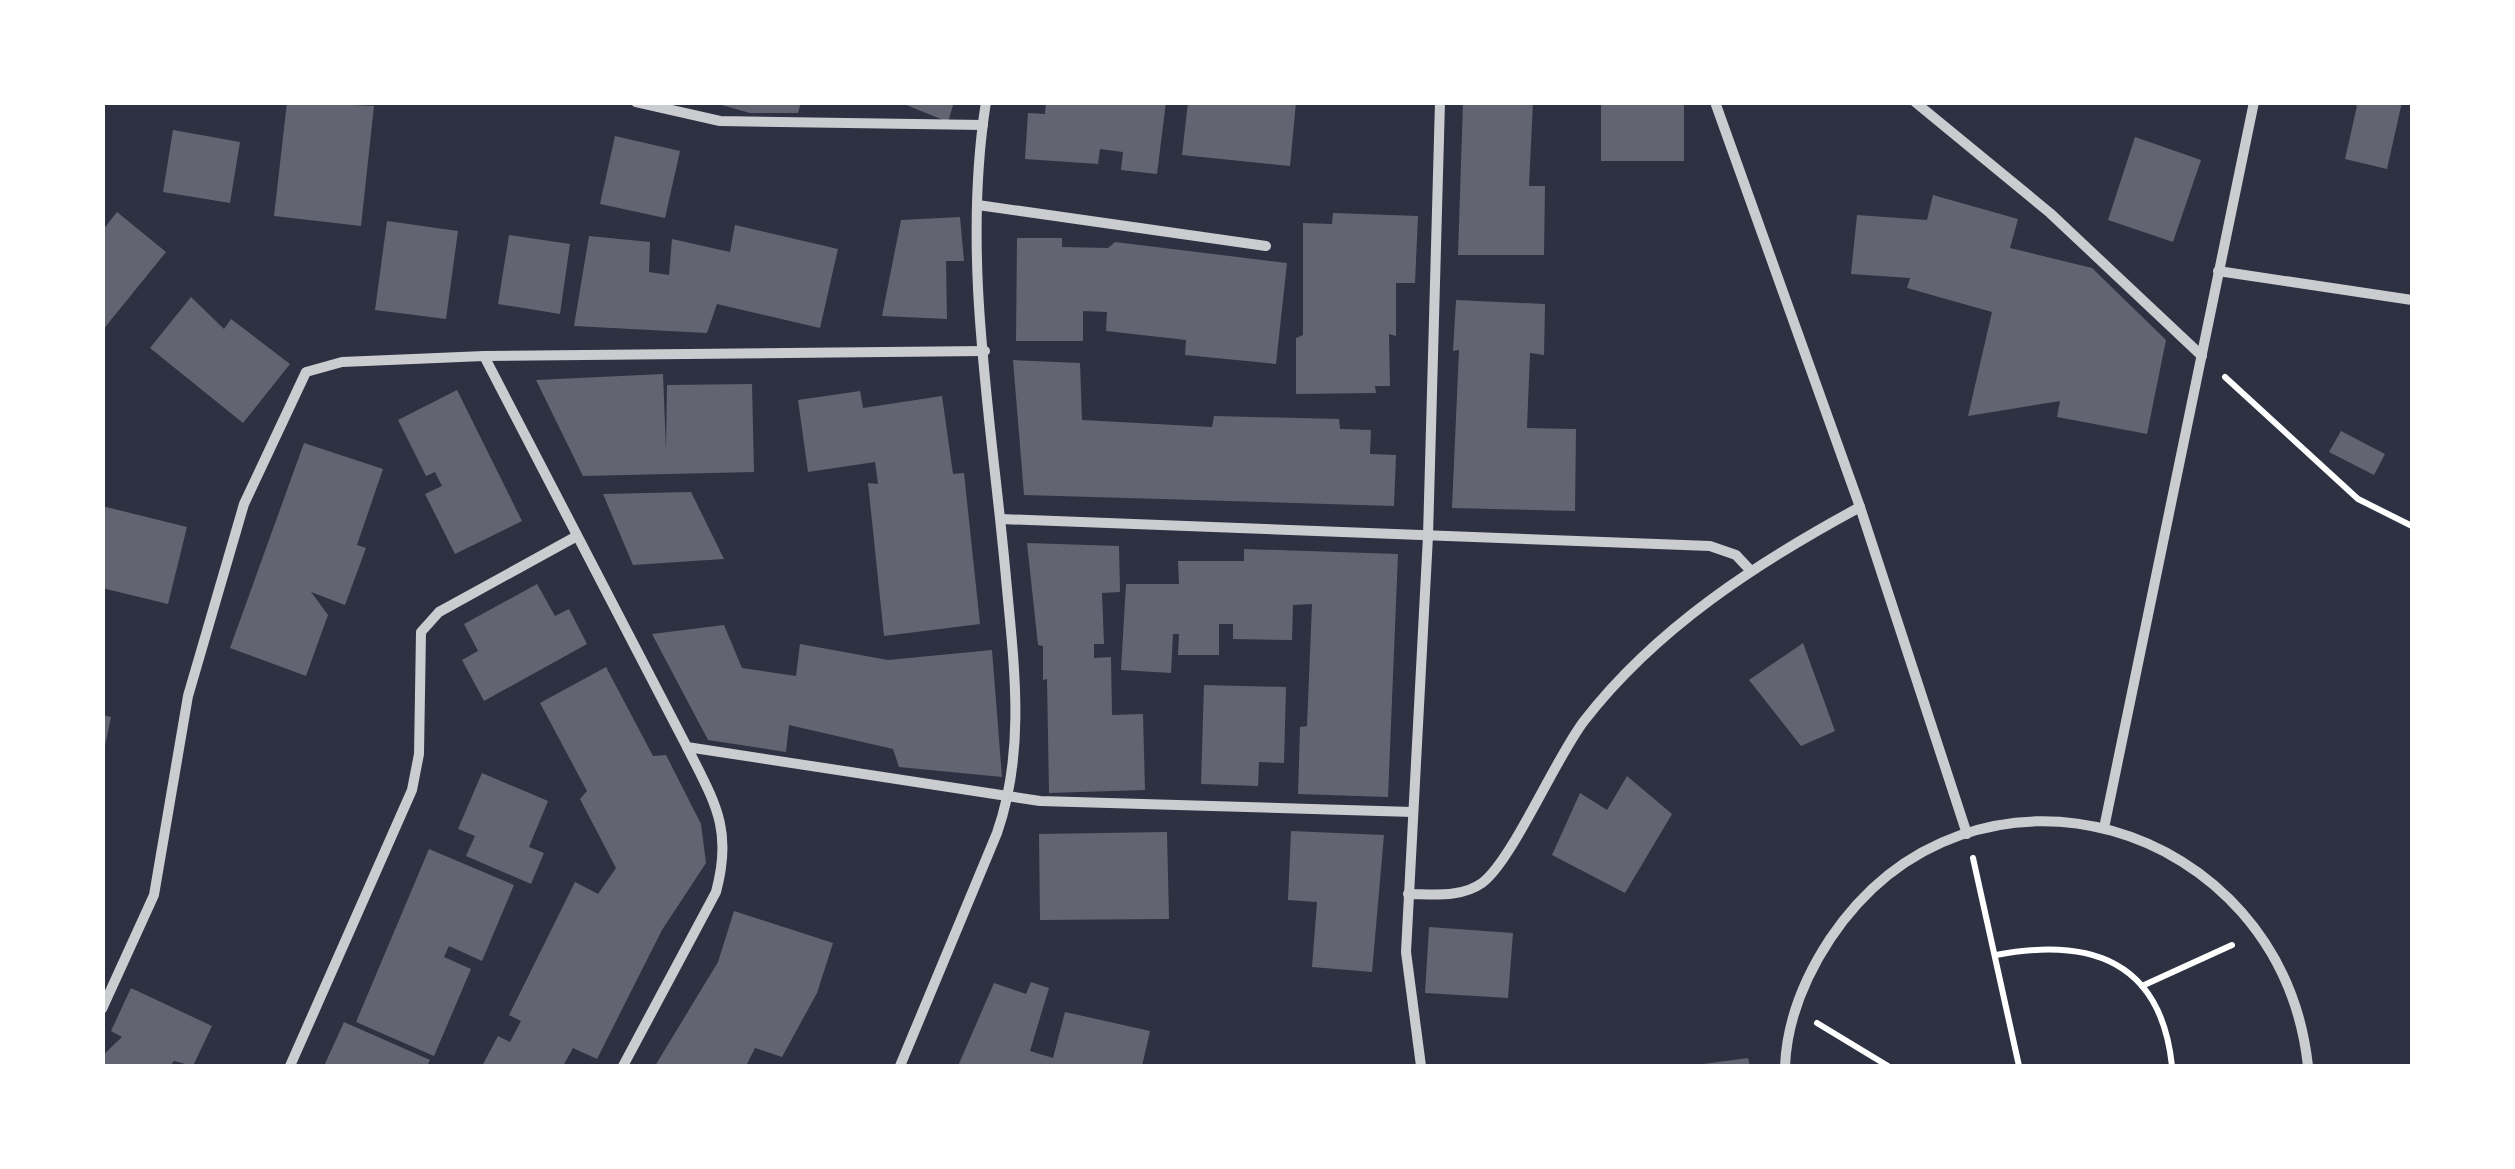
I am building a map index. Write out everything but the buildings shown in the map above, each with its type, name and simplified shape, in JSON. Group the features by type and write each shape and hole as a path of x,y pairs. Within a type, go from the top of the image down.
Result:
{"street":[{"path":"636,102 720,121 983,125"},
{"path":"900,1066 1009,797 1016,734 984,351 978,205 986,102"},
{"path":"1421,1066 1408,986 1408,894 1428,536 1440,102"},
{"path":"1716,102 1860,508 1967,834"},
{"path":"1914,102 2050,214 2202,356"},
{"path":"2104,828 2254,102"},
{"path":"978,205 1266,246"},
{"path":"2218,271 2412,300"},
{"path":"102,1009 154,894 188,696 244,504 300,379 314,367 342,362 484,356 984,351"},
{"path":"484,356 720,813 724,862 716,892 623,1066"},
{"path":"1408,894 1458,894 1484,882 1556,761 1612,688 1686,619 1750,570 1860,508"},
{"path":"1001,519 1710,546 1736,555 1750,570"},
{"path":"290,1066 412,790 419,754 421,632 439,612 577,536"},
{"path":"687,747 1009,797 1082,803 1412,812"},
{"path":"1785,1066 1795,1009 1814,962 1843,920 1878,883 1920,854 1967,834 2034,822 2104,828 2149,842 2192,865 2229,896 2261,932 2288,979 2304,1031 2308,1066"}],"path":[{"path":"2202,356 2358,499 2412,526"},
{"path":"1967,834 2019,1066"},
{"path":"2142,986 2261,932"},
{"path":"1996,955 2042,949 2084,951 2122,966 2142,986 2164,1026 2172,1066"},
{"path":"1795,1009 1888,1066"}]}
